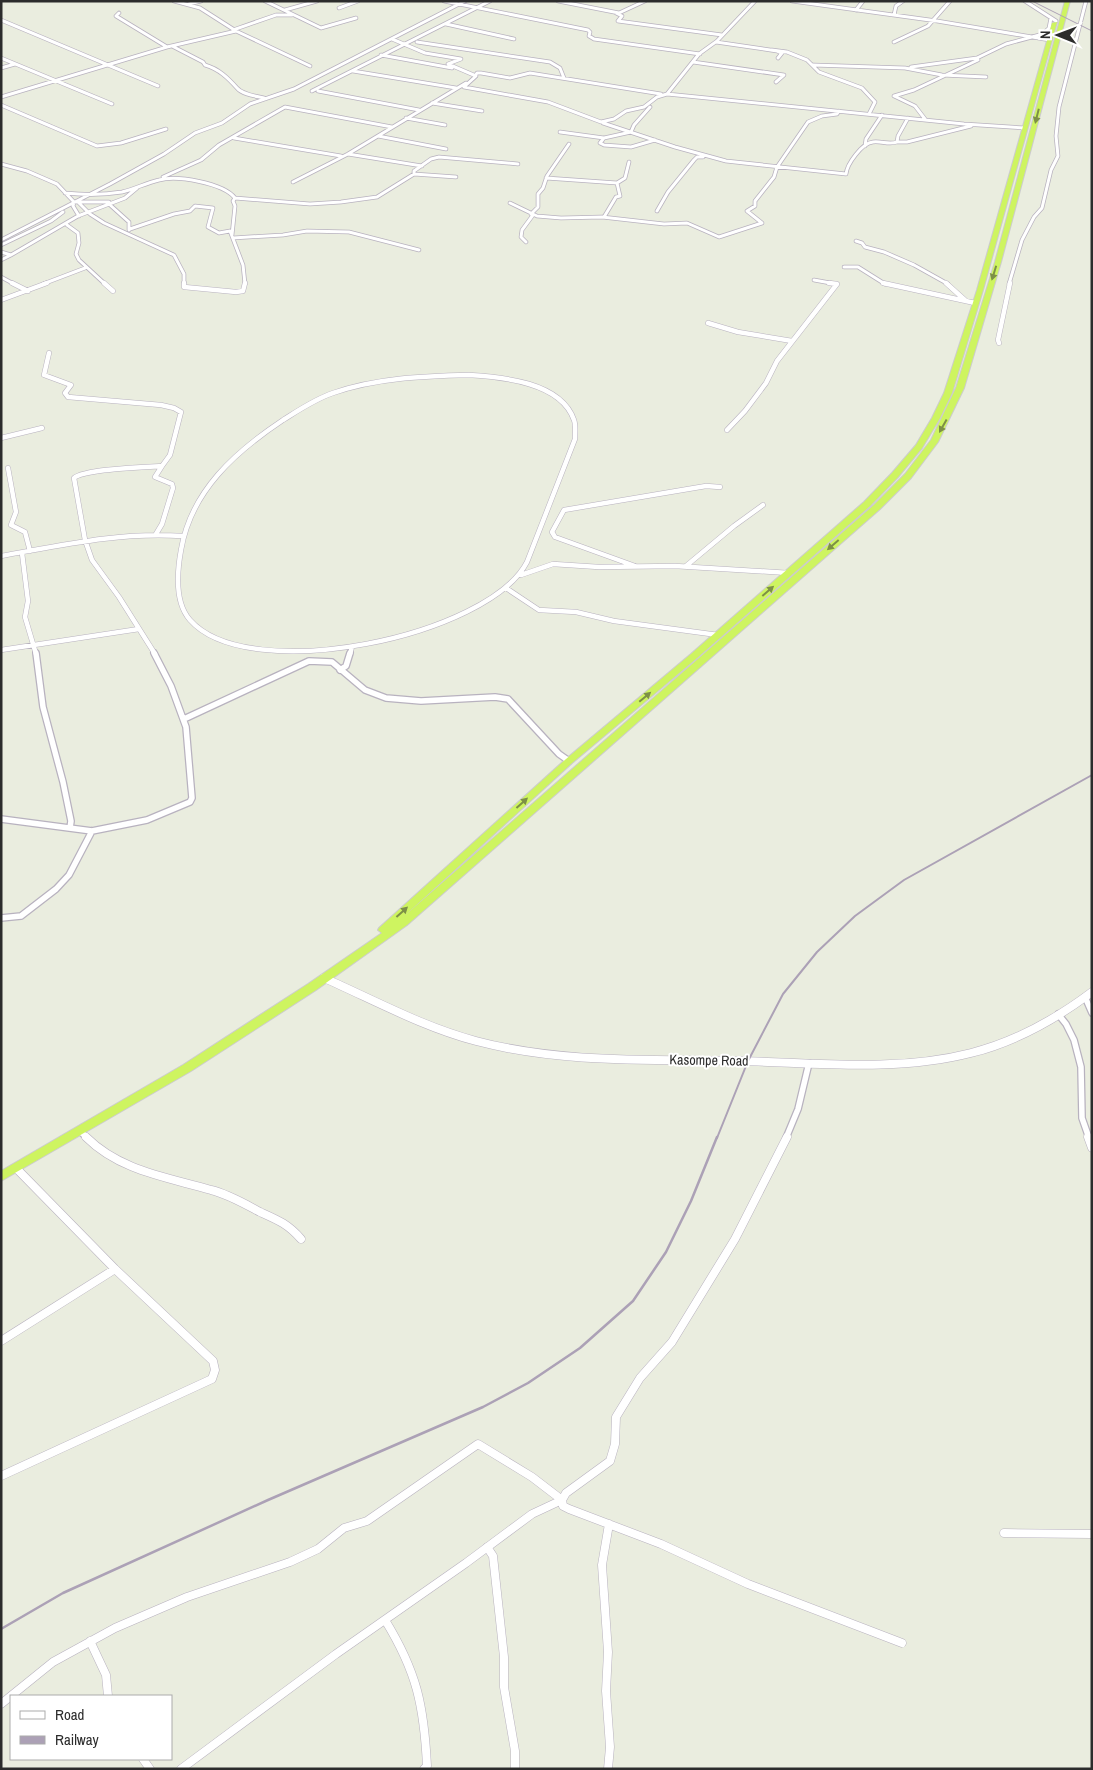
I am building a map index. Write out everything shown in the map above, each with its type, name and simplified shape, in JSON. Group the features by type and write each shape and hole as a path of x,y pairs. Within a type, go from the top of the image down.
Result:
{"highway":[{"path":"367,946 394,919 569,761 718,635 867,504 919,446 936,418 948,392 976,303 1050,40 1053,19 1061,1"},
{"path":"1,1178 187,1068 324,978 403,922 506,835 876,507 908,476 935,440 960,388 998,262 1068,1"}],"street":[{"path":"174,1 200,8 235,30 310,66"},
{"path":"189,4 200,1"},
{"path":"265,1 321,28 356,18"},
{"path":"285,10 317,1"},
{"path":"339,8 358,1"},
{"path":"444,1 588,30 590,32 589,36 594,39 700,54"},
{"path":"1,240 75,203 161,156 195,133 222,123 250,104 294,89 465,1"},
{"path":"312,91 490,1"},
{"path":"558,1 616,12 627,11 645,1"},
{"path":"631,132 634,125 648,108 666,94 700,54 716,42 755,1"},
{"path":"792,1 1050,40"},
{"path":"856,10 863,1"},
{"path":"894,15 896,6 903,1"},
{"path":"894,42 928,26 950,1"},
{"path":"902,68 977,58 1006,44 1047,31 1053,19 1025,1"},
{"path":"999,343 998,340 1014,266 1022,240 1034,217 1042,208 1051,170 1058,156 1056,136 1059,107 1086,1"},
{"path":"616,12 622,16 618,20 722,35"},
{"path":"119,13 116,16 167,47"},
{"path":"1,97 167,47 235,30 276,15 294,15"},
{"path":"1,20 158,86"},
{"path":"446,24 514,39"},
{"path":"392,38 425,53 461,59 448,64 475,76"},
{"path":"417,42 550,62 560,68 564,78"},
{"path":"716,42 787,52 807,60 818,72 867,91 874,102 869,114"},
{"path":"172,46 203,62 205,65 213,67 235,83 237,88 246,91 248,94 266,99"},
{"path":"772,50 782,54 778,58"},
{"path":"381,55 462,70"},
{"path":"1,58 112,104"},
{"path":"935,121 924,119 915,106 894,96 910,93 971,64 978,60 977,58"},
{"path":"693,62 784,75 776,82"},
{"path":"1,68 15,64"},
{"path":"813,65 902,68 945,75 986,77"},
{"path":"353,71 456,88"},
{"path":"292,182 348,154 456,88 477,73 510,78 530,73 666,94 977,125 1025,128"},
{"path":"475,76 464,87 548,102 596,121 710,156 777,167 846,174 847,168 865,146 871,143 892,144 907,142 977,125"},
{"path":"318,91 420,110"},
{"path":"596,121 614,120 622,112 641,109 657,97 666,94"},
{"path":"432,103 482,111"},
{"path":"1,105 97,146 121,143 166,129"},
{"path":"65,193 93,193 137,188 180,171 284,107 392,127"},
{"path":"510,203 531,212 532,215 561,218 604,217 664,224 687,223 719,237 762,223 748,213 747,210 755,206 756,201 774,177 777,167 808,122 819,116 837,114 839,111"},
{"path":"865,146 866,138 882,115"},
{"path":"406,118 445,125"},
{"path":"897,142 898,136 908,118"},
{"path":"560,132 604,138 631,132"},
{"path":"378,136 446,149"},
{"path":"234,138 341,156"},
{"path":"604,138 600,143 604,145 631,147 655,140"},
{"path":"526,242 521,237 522,230 538,207 538,194 546,178 569,144"},
{"path":"348,154 422,166"},
{"path":"657,211 668,192 694,160 697,157 710,156"},
{"path":"235,198 310,204 371,198 382,195 414,174 414,171 431,159 518,164"},
{"path":"546,178 617,183 625,178 629,162"},
{"path":"1,164 27,171 57,184 75,203 104,224 165,249 174,255 184,274 184,287 240,292 246,288 245,276 230,231 219,232 208,227 213,208 195,206 190,211 174,214 130,229"},
{"path":"414,174 456,177"},
{"path":"154,180 168,179 203,183 225,189 234,195 233,201 235,206 232,237"},
{"path":"604,217 616,197 620,196 617,183"},
{"path":"1,260 60,229 79,216 131,195 137,188"},
{"path":"1,245 51,221 75,203 114,202"},
{"path":"75,203 79,216"},
{"path":"109,204 130,222 128,235"},
{"path":"51,221 60,229"},
{"path":"67,225 78,233 79,243 76,254 85,268 113,291"},
{"path":"232,237 283,236 307,231 349,232 419,250"},
{"path":"856,240 862,243 865,248 884,252 914,265 950,285 966,301"},
{"path":"1,252 11,255"},
{"path":"844,267 858,267 887,285 976,303"},
{"path":"1,300 85,268"},
{"path":"1,277 28,291"},
{"path":"727,430 756,396 777,361 837,284 814,280"},
{"path":"708,323 738,332 792,341"},
{"path":"49,353 44,375 71,385 65,393 68,397 88,401 135,402 180,410 174,443 168,459 154,477 172,484 173,488 162,524 156,534"},
{"path":"468,375 532,384 556,397 571,412 576,428 575,439 527,562 520,575 506,588 477,605 438,622 387,640 352,647 298,650 255,648 224,642 202,630 188,618 181,601 178,566 182,536 207,484 223,466 274,427 319,399 347,389 424,378 468,375"},
{"path":"1,438 42,428"},
{"path":"1,819 92,831 147,820 190,802 192,798 184,719 167,677 119,597 96,567 85,542 75,475 162,466"},
{"path":"8,468 16,512 11,525 25,532 30,551"},
{"path":"635,566 555,537 552,532 564,510 706,486 720,487"},
{"path":"686,566 734,526 763,505"},
{"path":"1,556 99,538 156,534 182,536"},
{"path":"22,553 28,601 25,617 35,646 43,706 63,782 71,821 70,828"},
{"path":"520,575 553,564 599,567 686,566 789,573"},
{"path":"506,588 539,610 576,612 614,621 718,635"},
{"path":"1,650 139,629"},
{"path":"340,670 348,660 352,647"},
{"path":"184,719 309,661 332,662 365,690 386,698 421,701 495,697 508,699 559,754 569,761"},
{"path":"1,918 21,916 56,889 69,875 92,831"},
{"name":"Kasompe Road","path":"324,978 442,1031 475,1041 541,1055 581,1058 809,1063 906,1063 941,1059 971,1052 1012,1039 1038,1027 1088,994"},
{"path":"1088,994 1092,1013"},
{"path":"1058,1014 1066,1024 1074,1040 1081,1067 1082,1118 1092,1148"},
{"path":"181,1769 532,1514 562,1500 566,1493 610,1461 615,1444 616,1417 640,1378 672,1342 735,1239 782,1148 798,1109 809,1063"},
{"path":"80,1131 95,1146 127,1165 164,1179 213,1190 230,1197 290,1226 301,1238"},
{"path":"1,1476 212,1379 216,1370 213,1361 115,1269 16,1168"},
{"path":"1,1341 115,1269"},
{"path":"12,1695 53,1662 90,1642 187,1597 253,1572 290,1562 318,1549 344,1528 367,1521 478,1444 532,1478 562,1500 563,1506 569,1509 662,1544 748,1584 902,1643"},
{"path":"608,1769 610,1747 606,1691 608,1652 602,1565 609,1524"},
{"path":"1004,1533 1092,1534"},
{"path":"487,1547 493,1556 504,1657 504,1687 515,1769"},
{"path":"385,1620 400,1642 413,1670 423,1702 427,1766 424,1769"},
{"path":"90,1642 101,1662 109,1689 108,1695"}],"railway":[{"path":"1032,1 1092,31"},
{"path":"717,1138 748,1061 783,994 817,952 855,916 904,880 1092,775"},
{"path":"1,1629 63,1593 268,1500 483,1407 528,1383 580,1348 633,1301 666,1252 691,1201 717,1137"}]}
